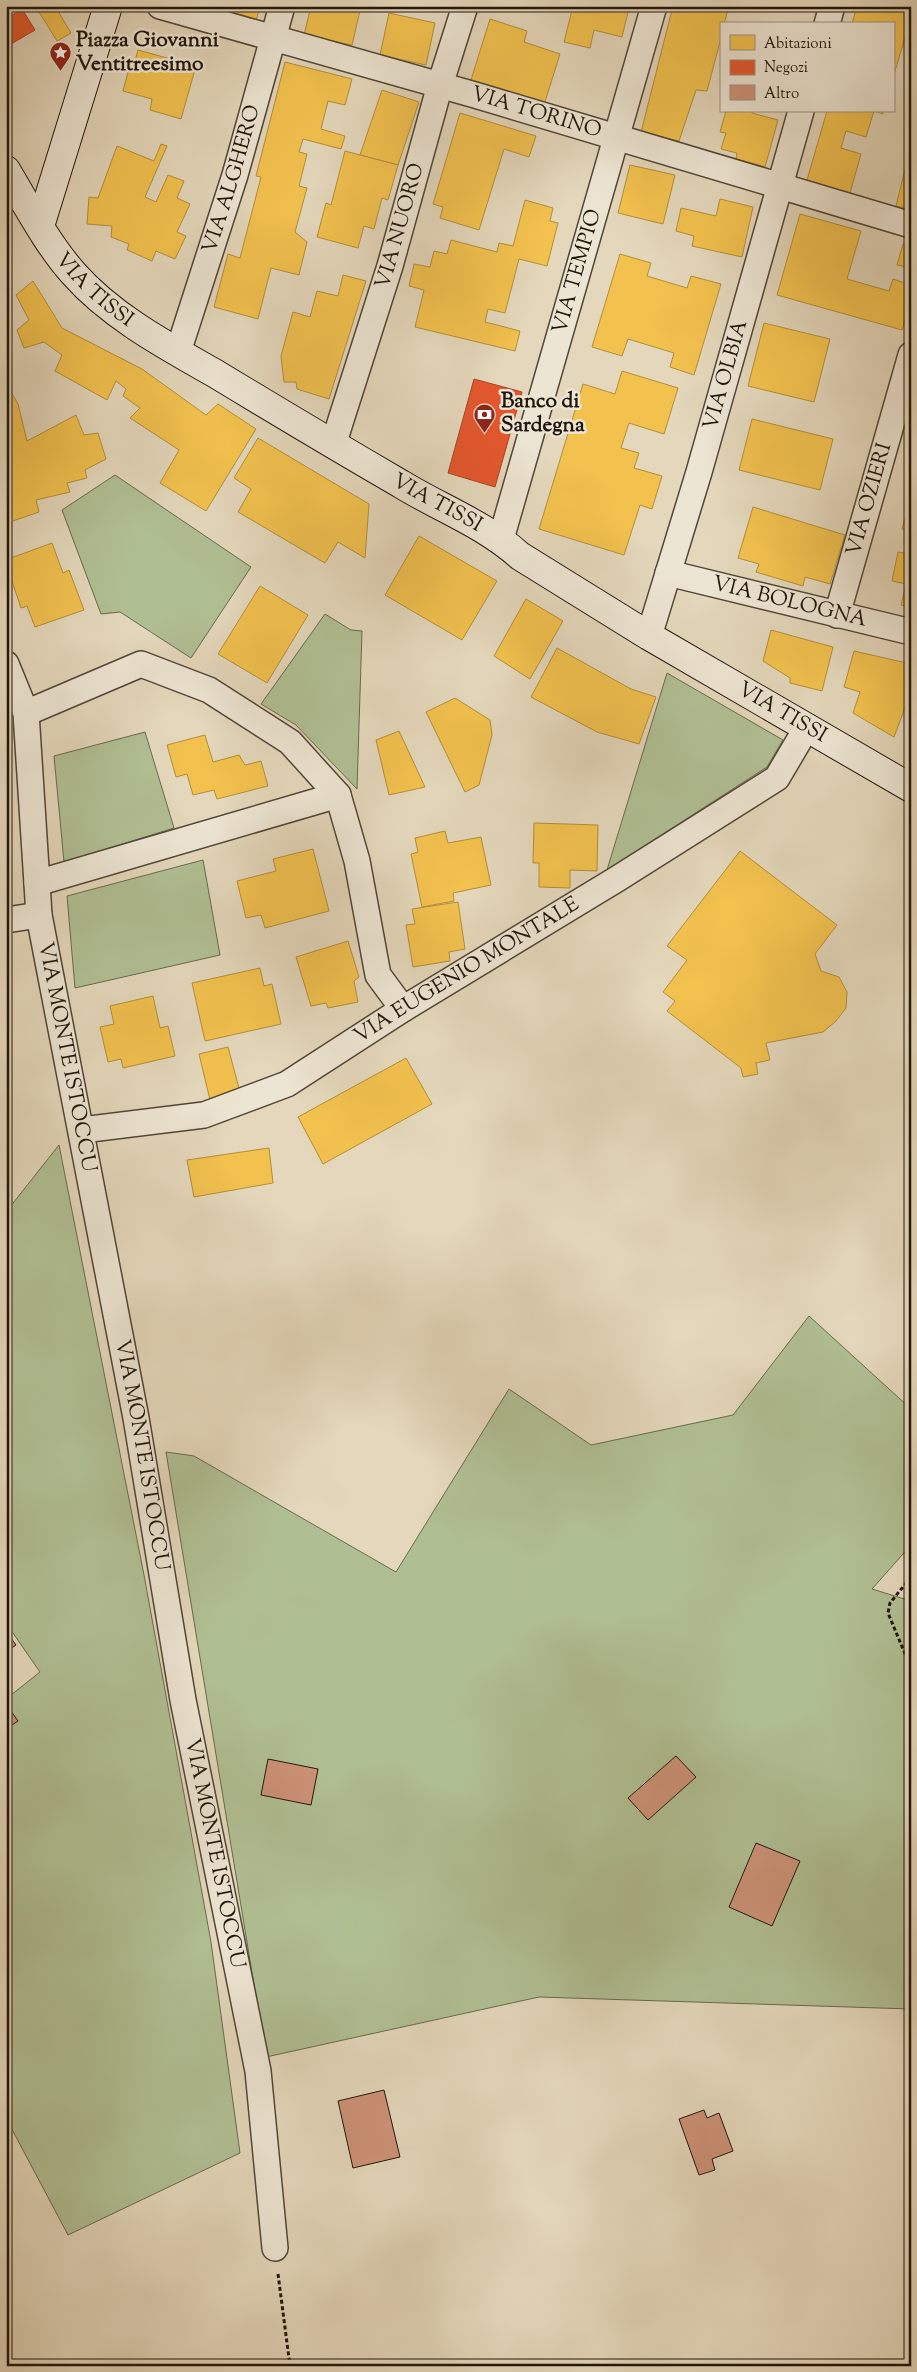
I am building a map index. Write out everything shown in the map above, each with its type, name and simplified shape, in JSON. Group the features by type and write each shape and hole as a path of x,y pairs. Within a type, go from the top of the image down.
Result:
{"main road":[{"path":"40,226 108,6"},
{"name":"VIA TISSI","path":"6,170 40,226 74,274 107,305 178,352 333,445 425,499 502,539 520,556 649,636 911,788"}],"street":[{"name":"VIA TORINO","path":"160,6 440,85 911,225"},
{"name":"VIA ALGHERO","path":"178,352 235,175 282,6"},
{"name":"VIA NUORO","path":"333,445 390,266 440,85 465,6"},
{"name":"VIA TEMPIO","path":"502,539 654,6"},
{"path":"828,22 832,6"},
{"name":"VIA OLBIA","path":"649,636 801,112"},
{"name":"VIA OZIERI","path":"837,615 911,355"},
{"name":"VIA BOLOGNA","path":"668,573 911,632"},
{"name":"VIA MONTE ISTOCCU","path":"6,664 26,714 39,915 138,1428 183,1700 258,2071 275,2248"},
{"path":"26,714 141,664 209,690 290,742 338,795 357,861 378,975 403,1009"},
{"name":"VIA EUGENIO MONTALE","path":"82,1130 204,1115 288,1084 403,1009 617,879 778,778 808,728"},
{"path":"37,883 338,795"},
{"path":"6,920 39,915"}],"path":[{"path":"911,1577 890,1603 888,1613 911,1668"},
{"path":"275,2248 290,2366"}],"green space":[{"path":"115,475 251,567 191,658 120,612 101,614 62,510"},
{"path":"325,614 351,630 362,631 357,789 296,725 261,704"},
{"path":"667,673 783,740 767,767 607,870"},
{"path":"145,732 174,828 64,862 54,756"},
{"path":"203,860 220,955 75,988 67,896"},
{"path":"59,1145 144,1575 211,1942 240,2153 68,2235 6,2118 6,1699 40,1672 6,1623 6,1212"},
{"path":"809,1316 911,1409 911,1545 872,1589 911,1601 911,2009 539,1997 266,2057 166,1452 194,1456 396,1572 509,1389 591,1445 733,1415"}],"building: Abitazioni":[{"path":"49,6 55,6 71,33 57,41 39,12"},
{"path":"209,6 260,6 256,21"},
{"path":"311,6 361,6 352,45 304,35"},
{"path":"573,6 599,12 600,6 629,8 622,37 594,30 590,48 564,42"},
{"path":"673,6 729,6 725,22 720,22 720,42 707,91 696,90 679,141 641,132"},
{"path":"857,6 911,6 911,17 894,75 894,22 853,22"},
{"path":"389,13 435,23 426,65 380,55"},
{"path":"490,19 527,31 524,42 560,54 544,105 470,83"},
{"path":"138,50 196,66 181,119 150,110 152,99 123,91 131,61 135,61"},
{"path":"285,62 352,79 345,105 328,101 321,129 345,136 341,149 303,139 299,152 307,154 299,186 307,188 295,232 307,242 299,275 271,268 258,319 214,307 228,254 240,258 261,177 256,176"},
{"path":"382,90 419,102 398,165 360,155"},
{"path":"726,112 752,112 778,120 765,167 736,159 737,153 721,149 726,133 720,132"},
{"path":"827,112 874,112 866,137 846,131 841,148 861,154 850,193 807,180"},
{"path":"460,113 536,136 529,157 504,149 479,230 440,218 443,207 433,204"},
{"path":"161,144 167,146 145,197 156,202 168,175 184,181 177,198 190,204 177,232 186,236 175,259 156,251 152,261 127,250 129,244 111,237 112,226 87,224 89,197 98,198 117,146 154,161"},
{"path":"345,151 398,165 388,200 382,198 374,229 364,226 358,248 317,237 326,203 331,205"},
{"path":"630,165 675,175 663,224 618,213"},
{"path":"906,165 911,166 911,209 896,206"},
{"path":"720,199 753,207 742,257 692,246 694,236 676,231 681,208 716,216"},
{"path":"525,200 553,208 550,221 558,223 547,266 519,259 505,313 488,309 485,322 520,331 515,351 415,327 424,290 409,286 414,264 430,267 434,251 447,254 451,240 497,252 499,243 513,246"},
{"path":"800,214 861,231 847,279 889,291 893,279 911,285 911,299 902,330 777,295"},
{"path":"903,244 911,246 911,268 897,265"},
{"path":"620,254 651,263 647,276 687,288 691,276 721,284 694,375 670,367 674,353 628,339 622,356 592,347"},
{"path":"343,275 366,281 329,399 297,389 296,382 284,382 281,356 293,312 310,317 317,291 338,296"},
{"path":"33,281 62,328 142,369 206,415 218,404 256,429 206,511 160,483 179,450 130,418 140,408 123,396 126,389 116,381 107,400 55,371 62,355 44,342 24,348 17,330 29,320 16,295"},
{"path":"764,323 830,339 814,402 748,386"},
{"path":"622,371 678,388 664,434 629,423 621,448 639,453 634,468 662,476 652,509 640,505 624,555 539,529 583,384 615,394"},
{"path":"6,383 18,404 27,441 76,415 84,435 98,433 106,459 85,470 87,478 67,483 70,492 36,500 39,512 7,523"},
{"path":"752,419 833,439 820,490 739,470"},
{"path":"258,438 369,504 365,558 338,542 325,563 238,512 251,489 234,478"},
{"path":"911,497 911,531 902,529"},
{"path":"753,507 845,535 830,584 805,577 803,586 756,572 759,564 738,558"},
{"path":"419,536 497,581 462,640 385,595"},
{"path":"52,543 63,573 69,570 84,610 35,627 27,606 21,608 12,581 11,558"},
{"path":"898,552 911,554 911,608 901,605 906,584 892,581"},
{"path":"260,586 308,615 267,683 218,654"},
{"path":"526,599 563,621 530,679 494,656"},
{"path":"771,630 833,647 822,691 790,683 790,678 763,661"},
{"path":"557,648 631,689 656,697 639,744 597,732 531,697"},
{"path":"854,651 911,664 911,706 906,705 894,737 853,713 860,692 844,687"},
{"path":"455,698 490,720 492,735 479,785 465,792 426,712"},
{"path":"399,731 425,787 389,795 376,740"},
{"path":"205,735 213,762 239,755 245,765 261,761 268,786 217,799 214,790 193,795 187,774 176,777 167,745"},
{"path":"534,823 598,825 597,871 570,870 570,888 539,887 539,863 533,863"},
{"path":"445,831 448,843 481,837 491,885 453,893 454,901 422,907 411,854 418,852 415,838"},
{"path":"313,849 329,911 265,928 261,915 246,918 237,881 276,871 273,859"},
{"path":"740,851 837,925 815,954 821,971 839,977 847,992 846,1008 836,1021 823,1032 766,1043 770,1060 756,1063 758,1074 743,1077 741,1068 667,1011 675,1001 663,992 687,960 667,946"},
{"path":"458,902 465,949 449,952 450,961 413,967 406,925 415,924 412,909"},
{"path":"348,941 359,977 354,981 358,1002 328,1008 326,1003 311,1006 296,957"},
{"path":"260,968 264,986 272,984 281,1024 205,1041 192,983"},
{"path":"153,996 160,1028 168,1026 175,1056 123,1068 121,1059 108,1062 100,1027 114,1024 110,1006"},
{"path":"228,1047 240,1092 210,1100 199,1054"},
{"path":"406,1058 432,1104 323,1164 298,1117"},
{"path":"269,1148 273,1183 194,1197 187,1160"}],"building: Negozi":[{"path":"22,9 35,30 6,47 6,19"},
{"name":"Banco di Sardegna","path":"474,379 522,392 495,487 448,473"}],"building: Altro":[{"path":"6,1631 16,1645 6,1652"},
{"path":"6,1704 18,1721 6,1729"},
{"path":"676,1756 696,1777 648,1820 628,1798"},
{"path":"268,1759 318,1769 311,1805 261,1795"},
{"path":"756,1843 800,1861 772,1926 729,1907"},
{"path":"384,2090 400,2157 353,2168 338,2101"},
{"path":"704,2110 707,2118 719,2113 733,2151 712,2159 715,2170 699,2175 679,2119"}],"place":[{"name":"Piazza Giovanni Ventitreesimo","path":"60,72"},
{"name":"Banco di Sardegna","path":"485,433"}]}
